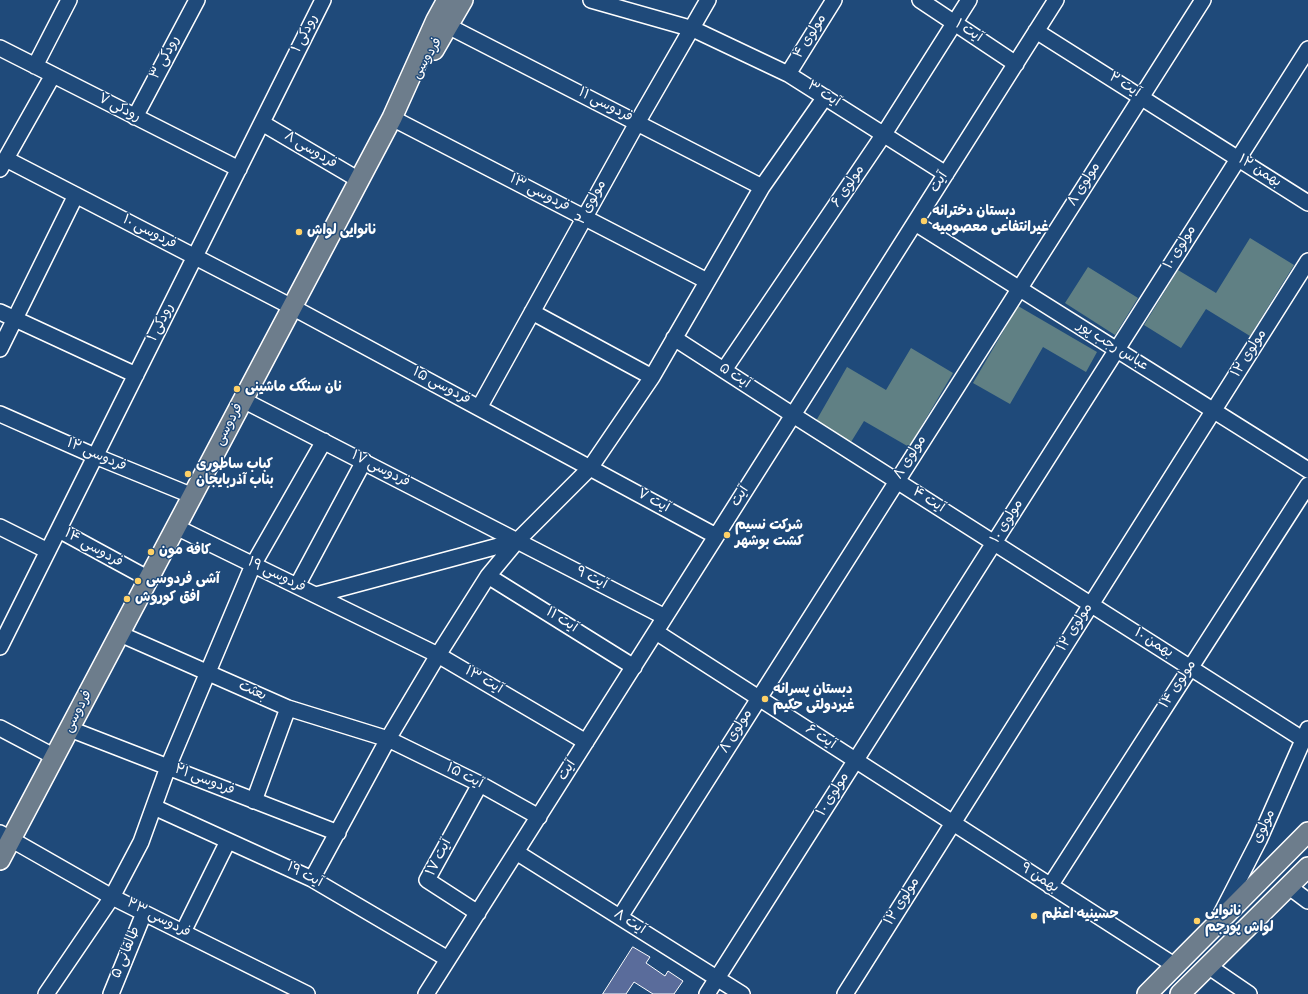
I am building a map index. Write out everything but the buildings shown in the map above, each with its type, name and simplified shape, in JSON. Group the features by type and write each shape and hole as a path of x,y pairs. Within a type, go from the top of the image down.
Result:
{"main road":[{"name":"فردوسی","path":"392,118 436,20 447,0"},
{"name":"فردوسی","path":"0,860 5,836 56,757 392,118 463,0"},
{"path":"1147,994 1174,965 1308,832"},
{"path":"1180,994 1308,867"}],"street":[{"path":"35,66 69,0"},
{"name":"رودکی ۳","path":"135,117 197,0"},
{"name":"رودکی ۱","path":"0,647 3,632 48,551 323,0"},
{"name":"آیت ۳","path":"591,0 693,29 788,74 946,174"},
{"name":"مولوی ۲","path":"479,408 584,217 637,123 693,29 708,0"},
{"name":"مولوی ۴","path":"788,74 834,0"},
{"name":"آیت ۱","path":"920,0 1016,64"},
{"name":"مولوی ۶","path":"724,370 884,134 970,0"},
{"name":"آیت","path":"426,994 1056,0"},
{"name":"مولوی ۸","path":"620,917 1202,0"},
{"name":"فردوسی ۱۱","path":"448,26 762,187"},
{"name":"آیت ۲","path":"1036,31 1211,141"},
{"name":"رودکی ۷","path":"0,48 239,169"},
{"name":"مولوی ۱۰","path":"707,994 1308,49"},
{"path":"3,164 53,75"},
{"path":"312,879 388,739 438,655 488,576 517,541 590,468 652,377 762,187 826,97"},
{"name":"فردوسی ۱۳","path":"392,118 707,281"},
{"name":"فردوسی ۸","path":"262,123 359,180"},
{"name":"بهمن ۱۲","path":"1211,141 1308,203"},
{"name":"فردوسی ۱۰","path":"3,164 76,195 292,307"},
{"path":"0,349 76,195"},
{"name":"عباس رجب پور","path":"915,223 1308,470"},
{"name":"مولوی ۱۲","path":"845,994 1308,262"},
{"name":"فردوسی ۱۵","path":"292,307 590,468"},
{"path":"0,312 136,375"},
{"path":"532,312 652,377"},
{"name":"آیت ۵","path":"674,338 793,416"},
{"name":"فردوسی ۱۷","path":"243,400 517,541"},
{"name":"فردوسی ۱۲","path":"0,414 95,456 193,496"},
{"name":"آیت ۴","path":"793,416 1042,574"},
{"path":"46,994 112,897 141,842 168,767 209,673 253,565 324,441"},
{"path":"297,586 364,461"},
{"name":"آیت ۷","path":"590,468 716,536"},
{"name":"مولوی ۱۴","path":"1050,886 1308,485"},
{"path":"0,526 48,551"},
{"name":"فردوسی ۱۹","path":"176,527 377,625"},
{"name":"فردوسی ۱۴","path":"58,530 149,579"},
{"path":"316,595 517,541"},
{"name":"آیت ۹","path":"517,541 665,617"},
{"name":"بهمن ۱۰","path":"1042,574 1190,668 1306,734"},
{"name":"آیت ۱۱","path":"488,576 634,667"},
{"name":"آیت ۱۳","path":"377,625 438,655 586,742"},
{"name":"آیت ۶","path":"656,632 904,792"},
{"name":"بعثت","path":"120,634 288,708 388,739"},
{"path":"254,801 288,708"},
{"path":"0,728 56,757"},
{"name":"فردوسی ۲۱","path":"70,729 338,833"},
{"name":"مولوی","path":"1216,924 1259,840 1306,734"},
{"name":"آیت ۱۵","path":"388,739 480,784 539,817"},
{"name":"آیت ۱۷","path":"478,913 427,880 480,784"},
{"name":"بهمن ۹","path":"904,792 1174,965"},
{"name":"آیت ۱۹","path":"154,807 312,879 448,959"},
{"name":"فردوسی ۲۳","path":"5,836 112,897 307,994"},
{"path":"183,932 228,841"},
{"name":"آیت ۸","path":"516,852 742,994"},
{"path":"1288,886 1308,901"},
{"name":"طالقانی ۵","path":"111,994 144,913"},
{"path":"1208,966 1249,994"}],"green space":[{"path":"1250,238 1294,265 1250,336 1206,309 1181,348 1144,325 1178,270 1216,293"},
{"path":"1088,267 1138,298 1115,335 1065,303"},
{"path":"1018,306 1097,352 1086,372 1043,347 1010,404 973,383"},
{"path":"911,348 953,373 909,447 864,421 851,442 816,421 847,367 886,390"}],"place":[{"name":"دبستان دخترانه غیرانتفاعی معصومیه","path":"924,221"},
{"name":"نانوایی لواش","path":"299,232"},
{"name":"نان سنگک ماشینی","path":"237,389"},
{"name":"کباب ساطوری بناب آذربایجان","path":"188,474"},
{"name":"شرکت نسیم کشت بوشهر","path":"727,535"},
{"name":"کافه مون","path":"151,552"},
{"name":"آشی فردوسی","path":"138,581"},
{"name":"افق کوروش","path":"127,599"},
{"name":"دبستان پسرانه غیردولتی حکیم","path":"765,699"},
{"name":"حسینیه اعظم","path":"1034,916"},
{"name":"نانوایی لواش پورجم","path":"1197,921"}]}
